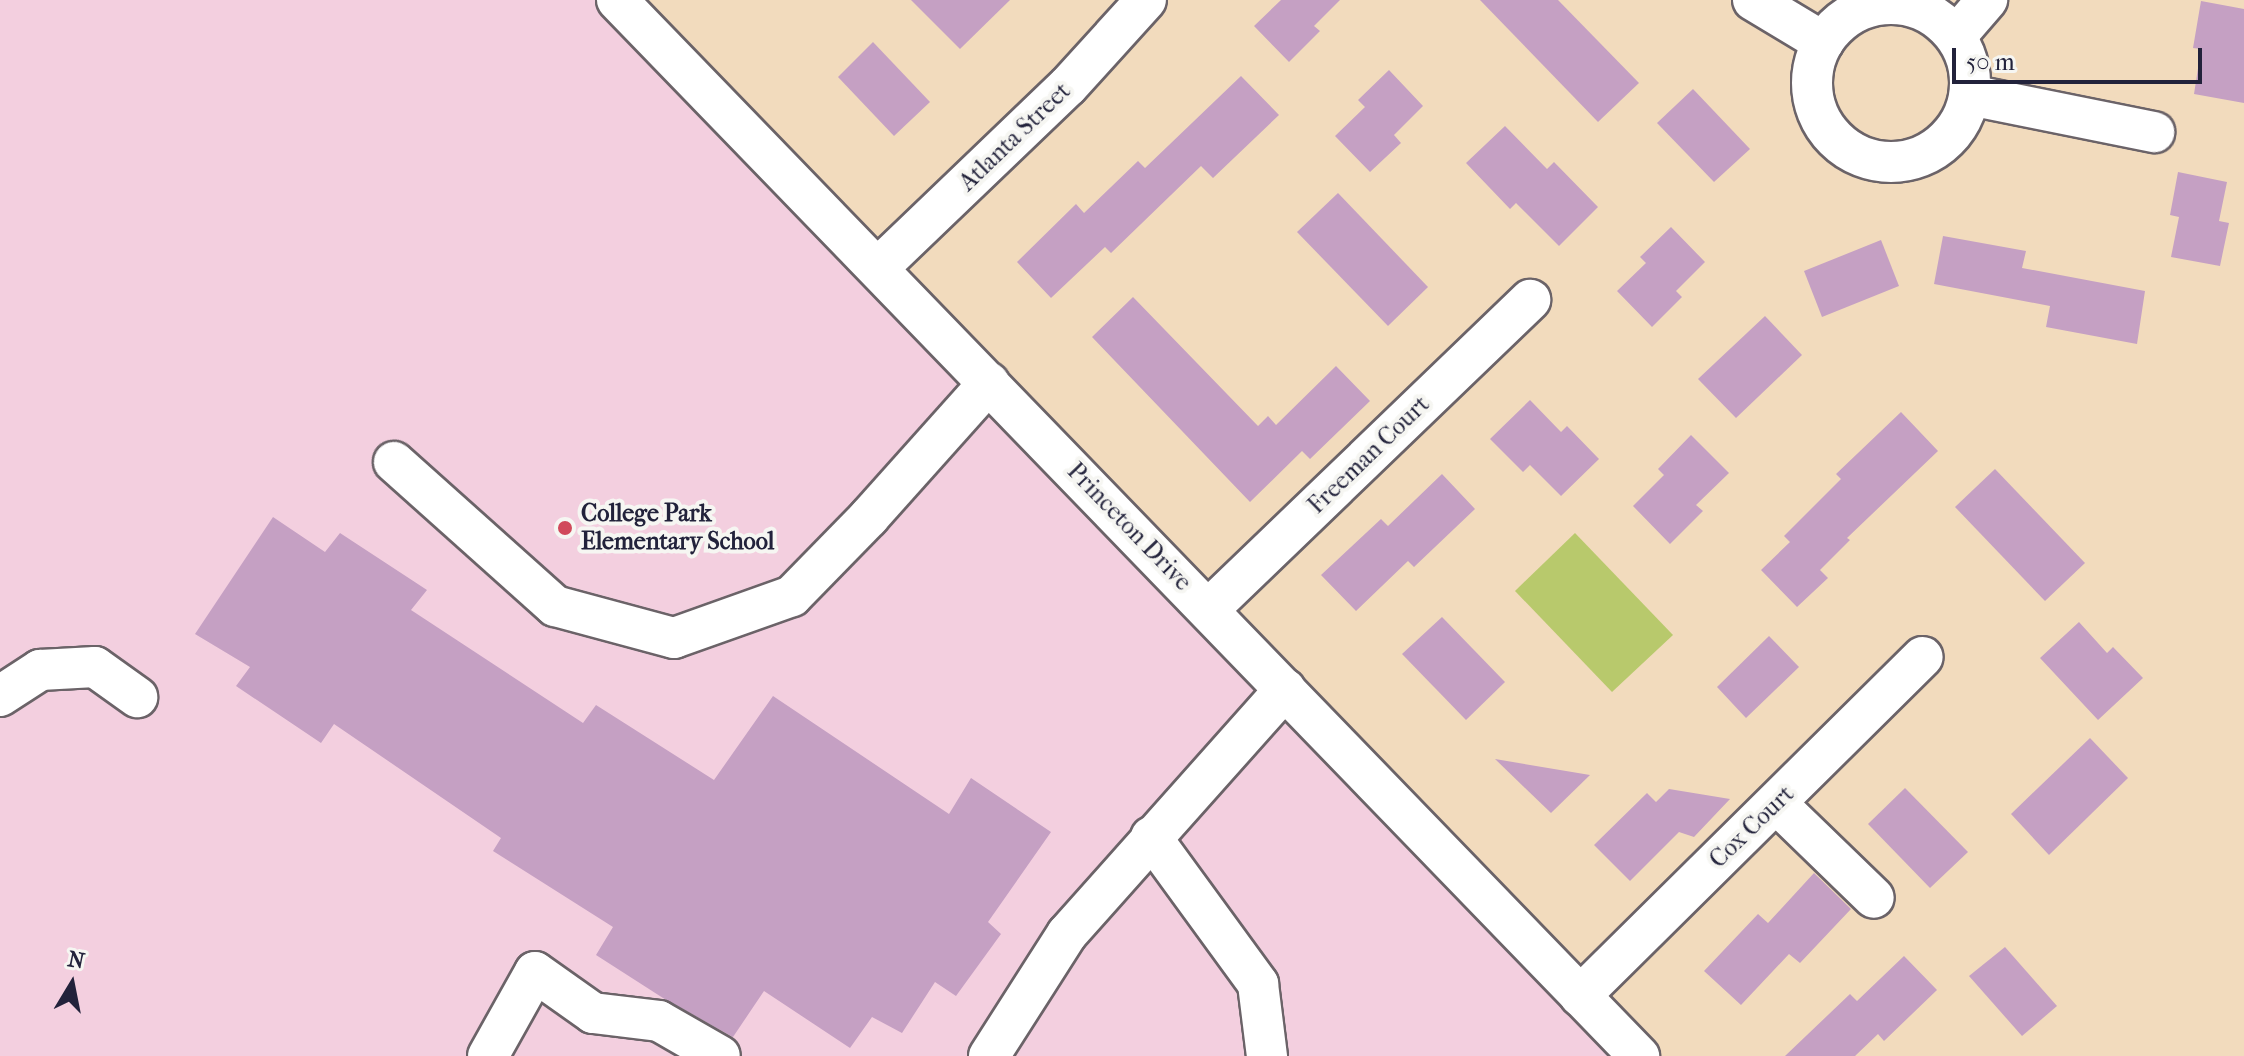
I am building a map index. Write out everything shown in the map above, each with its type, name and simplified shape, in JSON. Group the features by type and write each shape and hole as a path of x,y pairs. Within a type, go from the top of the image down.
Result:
{"street":[{"name":"Princeton Drive","path":"617,0 1639,1056"},
{"name":"Atlanta Street","path":"878,268 1068,86 1146,0"},
{"path":"1753,0 1823,42"},
{"path":"1956,36 1987,0"},
{"path":"1888,4 1913,7 1937,18 1956,36 1971,74 1970,95 1963,119 1947,139 1927,154 1902,162 1877,161 1853,153 1833,137 1818,116 1812,91 1814,66 1823,42 1840,22 1862,9 1888,4"},
{"path":"1970,95 2154,132"},
{"name":"Freeman Court","path":"1209,609 1530,300"},
{"path":"394,462 555,606 674,638 792,596 869,517 989,383"},
{"name":"Cox Court","path":"1580,996 1922,657"},
{"path":"0,696 40,670 95,667 137,697"},
{"path":"989,1056 1067,934 1285,689"},
{"path":"1776,803 1874,898"},
{"path":"1151,837 1258,984 1267,1056"},
{"path":"488,1056 535,972 593,1013 659,1021 720,1056"}],"shaded area":[{"name":"College Park Elementary School","path":"0,0 623,0 1638,1056 0,1056"}],"green space":[{"path":"1575,533 1673,635 1612,692 1515,591"}],"building":[{"path":"911,0 1010,0 960,49"},
{"path":"1281,0 1340,0 1314,26 1320,31 1289,62 1254,26"},
{"path":"1480,0 1558,0 1639,83 1598,122"},
{"path":"2201,1 2244,9 2244,103 2194,94 2201,49 2193,48"},
{"path":"873,42 930,102 894,136 838,77"},
{"path":"1389,70 1423,106 1394,135 1401,143 1370,172 1335,136 1365,107 1358,100"},
{"path":"1241,76 1279,115 1213,178 1201,166 1111,253 1105,247 1051,298 1017,262 1076,204 1084,213 1138,161 1145,168"},
{"path":"1693,89 1750,149 1714,182 1657,123"},
{"path":"1505,126 1547,169 1554,162 1598,207 1559,246 1516,203 1510,209 1466,163"},
{"path":"2178,172 2227,182 2219,221 2229,223 2220,266 2171,257 2179,217 2170,215"},
{"path":"1338,193 1428,287 1388,326 1297,232"},
{"path":"1671,227 1705,262 1676,291 1682,297 1652,327 1617,291 1646,263 1640,257"},
{"path":"1943,236 2026,251 2022,268 2145,291 2137,344 2046,327 2050,306 1934,284"},
{"path":"1881,240 1899,286 1822,317 1804,271"},
{"path":"1133,297 1258,426 1268,416 1276,425 1336,366 1370,401 1310,459 1302,451 1250,502 1092,337"},
{"path":"1765,316 1802,355 1736,418 1698,379"},
{"path":"1530,400 1561,432 1567,426 1599,459 1561,496 1530,465 1523,472 1490,439"},
{"path":"1901,412 1938,451 1847,538 1850,540 1820,570 1828,578 1797,607 1761,570 1790,542 1784,536 1841,479 1836,474"},
{"path":"1691,435 1729,473 1696,505 1703,511 1670,544 1633,506 1664,475 1658,469"},
{"path":"1995,469 2085,563 2045,601 1955,507"},
{"path":"1442,474 1475,509 1414,567 1408,561 1356,611 1321,575 1381,519 1388,526"},
{"path":"273,517 325,552 340,533 427,590 411,610 583,723 596,705 714,780 773,696 949,814 971,778 1051,832 988,922 1001,934 956,996 935,982 902,1033 872,1017 850,1048 764,991 733,1037 663,998 596,955 613,927 493,851 501,838 334,724 321,743 236,686 250,667 195,634"},
{"path":"1442,617 1505,682 1466,720 1402,654"},
{"path":"2079,622 2107,653 2113,647 2143,678 2098,720 2040,658"},
{"path":"1769,636 1799,667 1746,718 1717,687"},
{"path":"2090,738 2128,778 2049,855 2011,814"},
{"path":"1495,759 1590,775 1551,813"},
{"path":"1905,788 1968,852 1930,888 1868,824"},
{"path":"1669,789 1730,799 1694,837 1679,832 1630,881 1594,845 1647,793 1656,802"},
{"path":"1814,873 1851,909 1800,963 1789,954 1741,1005 1704,971 1758,914 1768,923"},
{"path":"2005,947 2057,1006 2022,1036 1969,976"},
{"path":"1904,956 1937,990 1884,1041 1878,1034 1855,1056 1785,1056 1850,994 1857,1001"}],"place":[{"name":"College Park Elementary School","path":"565,528"}]}
